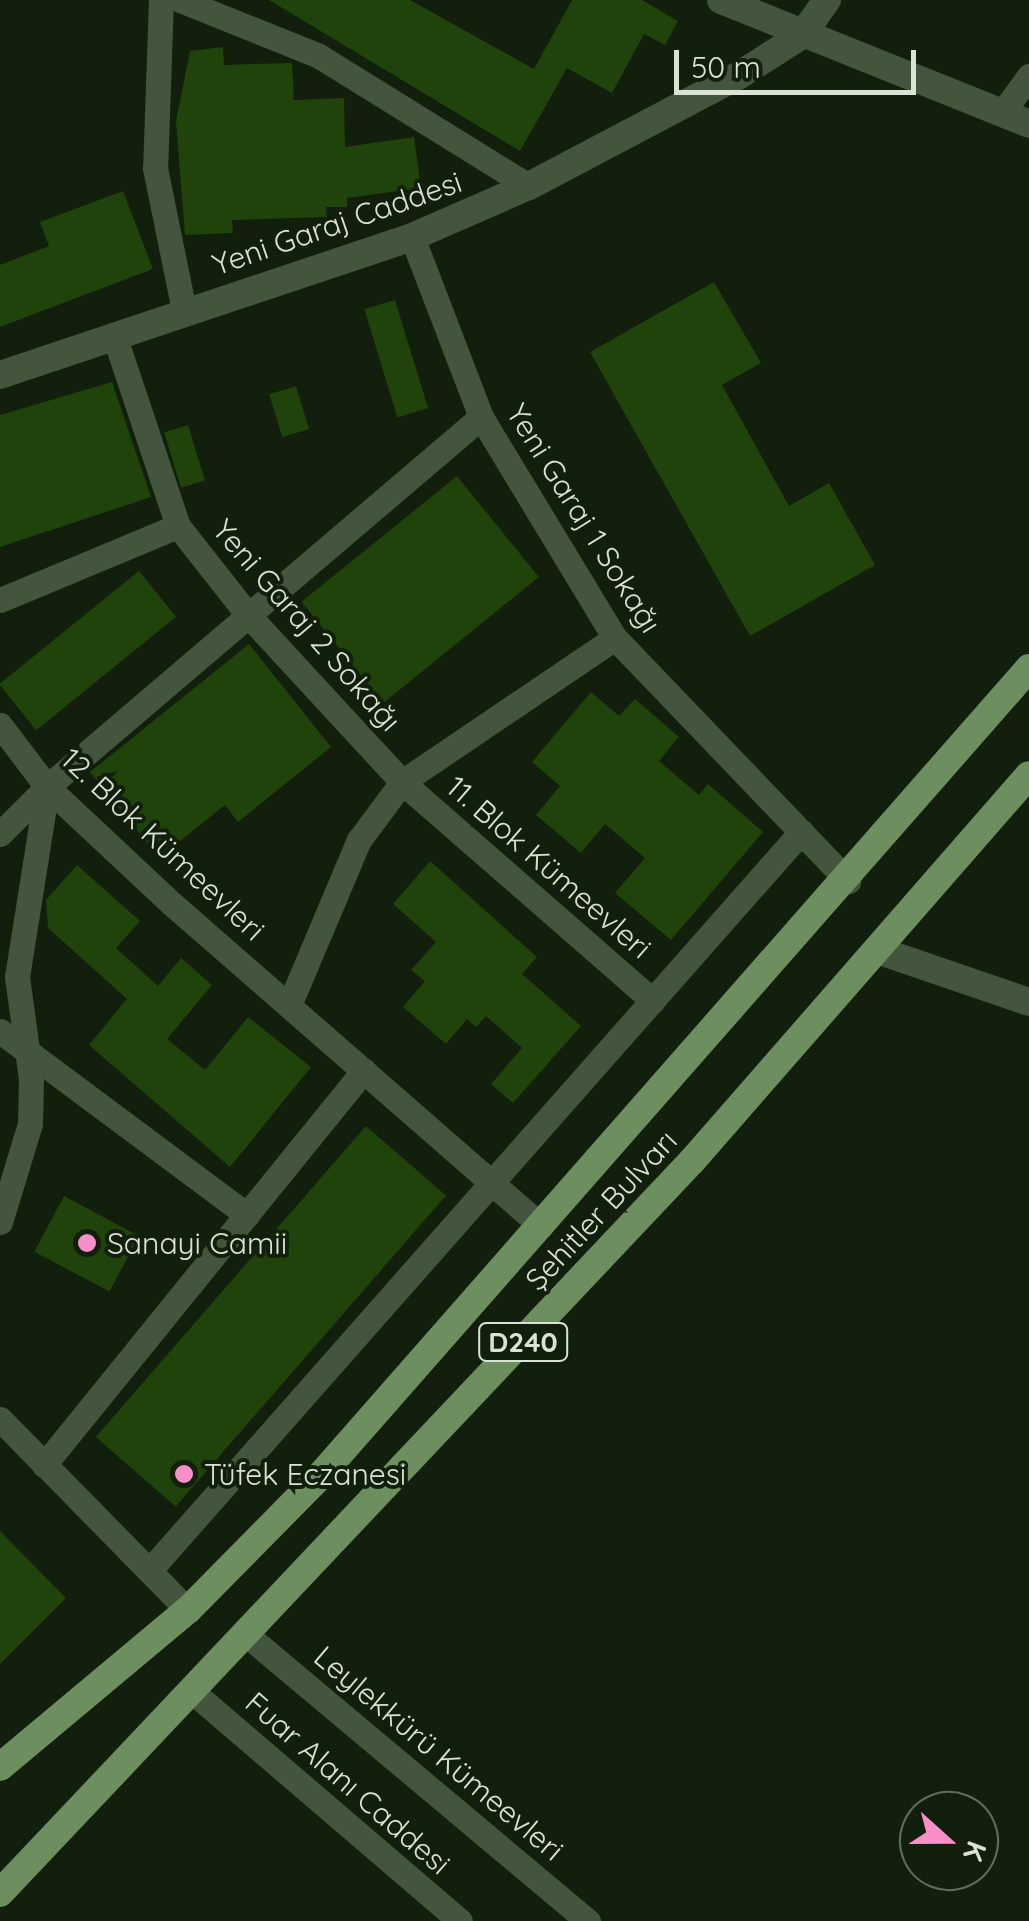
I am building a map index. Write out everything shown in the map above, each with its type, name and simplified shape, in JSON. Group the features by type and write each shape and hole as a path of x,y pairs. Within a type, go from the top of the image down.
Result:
{"main road":[{"name":"Şehitler Bulvarı","path":"0,1767 188,1610 320,1476 848,881 1029,668"},
{"name":"Şehitler Bulvarı","path":"0,1894 194,1694 880,951 1029,774"}],"street":[{"path":"161,0 156,168 184,311"},
{"path":"180,0 319,56 530,186"},
{"path":"721,0 1029,124"},
{"name":"Yeni Garaj Caddesi","path":"0,375 412,237 530,186 738,76 802,35 827,0"},
{"path":"1002,114 1029,76"},
{"name":"Yeni Garaj 1 Sokağı","path":"412,237 481,418 614,638 848,881"},
{"name":"Yeni Garaj 2 Sokağı","path":"114,335 178,526 248,615 402,782"},
{"path":"0,834 47,786 481,418"},
{"path":"0,600 178,526"},
{"path":"290,1004 359,840 402,782 614,638"},
{"name":"12. Blok Kümeevleri","path":"0,725 47,786 541,1226"},
{"name":"11. Blok Kümeevleri","path":"402,782 652,1001"},
{"path":"0,1222 30,1124 18,1011 20,937 47,786"},
{"name":"11. Blok Kümeevleri","path":"149,1570 801,832"},
{"path":"880,951 1029,1002"},
{"path":"0,1031 246,1215"},
{"path":"44,1465 364,1070"},
{"path":"4,1432 44,1465 188,1610"},
{"name":"Leylekkürü Kümeevleri","path":"248,1636 588,1921"},
{"name":"Fuar Alanı Caddesi","path":"194,1694 460,1921"}],"building":[{"path":"269,0 410,0 534,69 572,0 642,0 678,21 665,45 644,34 612,93 567,68 520,151"},
{"path":"223,47 224,65 292,63 294,100 344,98 345,147 414,137 421,188 347,198 347,207 326,207 327,217 232,220 233,233 185,235 176,121 190,51"},
{"path":"123,191 153,269 0,327 0,265 49,246 40,222"},
{"path":"714,282 761,363 722,385 789,506 829,483 875,565 750,636 590,352"},
{"path":"395,300 428,408 397,417 364,309"},
{"path":"112,382 151,497 0,547 0,415"},
{"path":"296,386 309,429 282,437 269,394"},
{"path":"188,425 205,480 181,488 164,432"},
{"path":"457,476 539,577 383,703 302,602"},
{"path":"139,571 176,617 36,730 0,684"},
{"path":"249,644 331,747 238,822 225,805 159,858 90,772"},
{"path":"591,692 619,716 635,699 679,737 659,761 699,795 708,784 763,832 671,940 615,893 645,858 605,824 581,853 536,815 560,786 532,762"},
{"path":"430,861 537,957 522,974 581,1026 513,1103 491,1084 522,1048 486,1016 476,1027 467,1019 446,1044 403,1007 425,981 411,970 436,942 393,904"},
{"path":"77,865 140,921 116,948 158,986 181,958 212,985 167,1039 205,1070 248,1017 311,1067 230,1167 89,1045 127,999 48,928 46,900"},
{"path":"366,1126 446,1196 176,1506 96,1437"},
{"name":"Sanayi Camii","path":"64,1196 139,1236 109,1292 34,1252"},
{"path":"0,1531 66,1598 0,1664"}],"place":[{"name":"Sanayi Camii","path":"87,1243"},
{"name":"Tüfek Eczanesi","path":"184,1474"}]}
